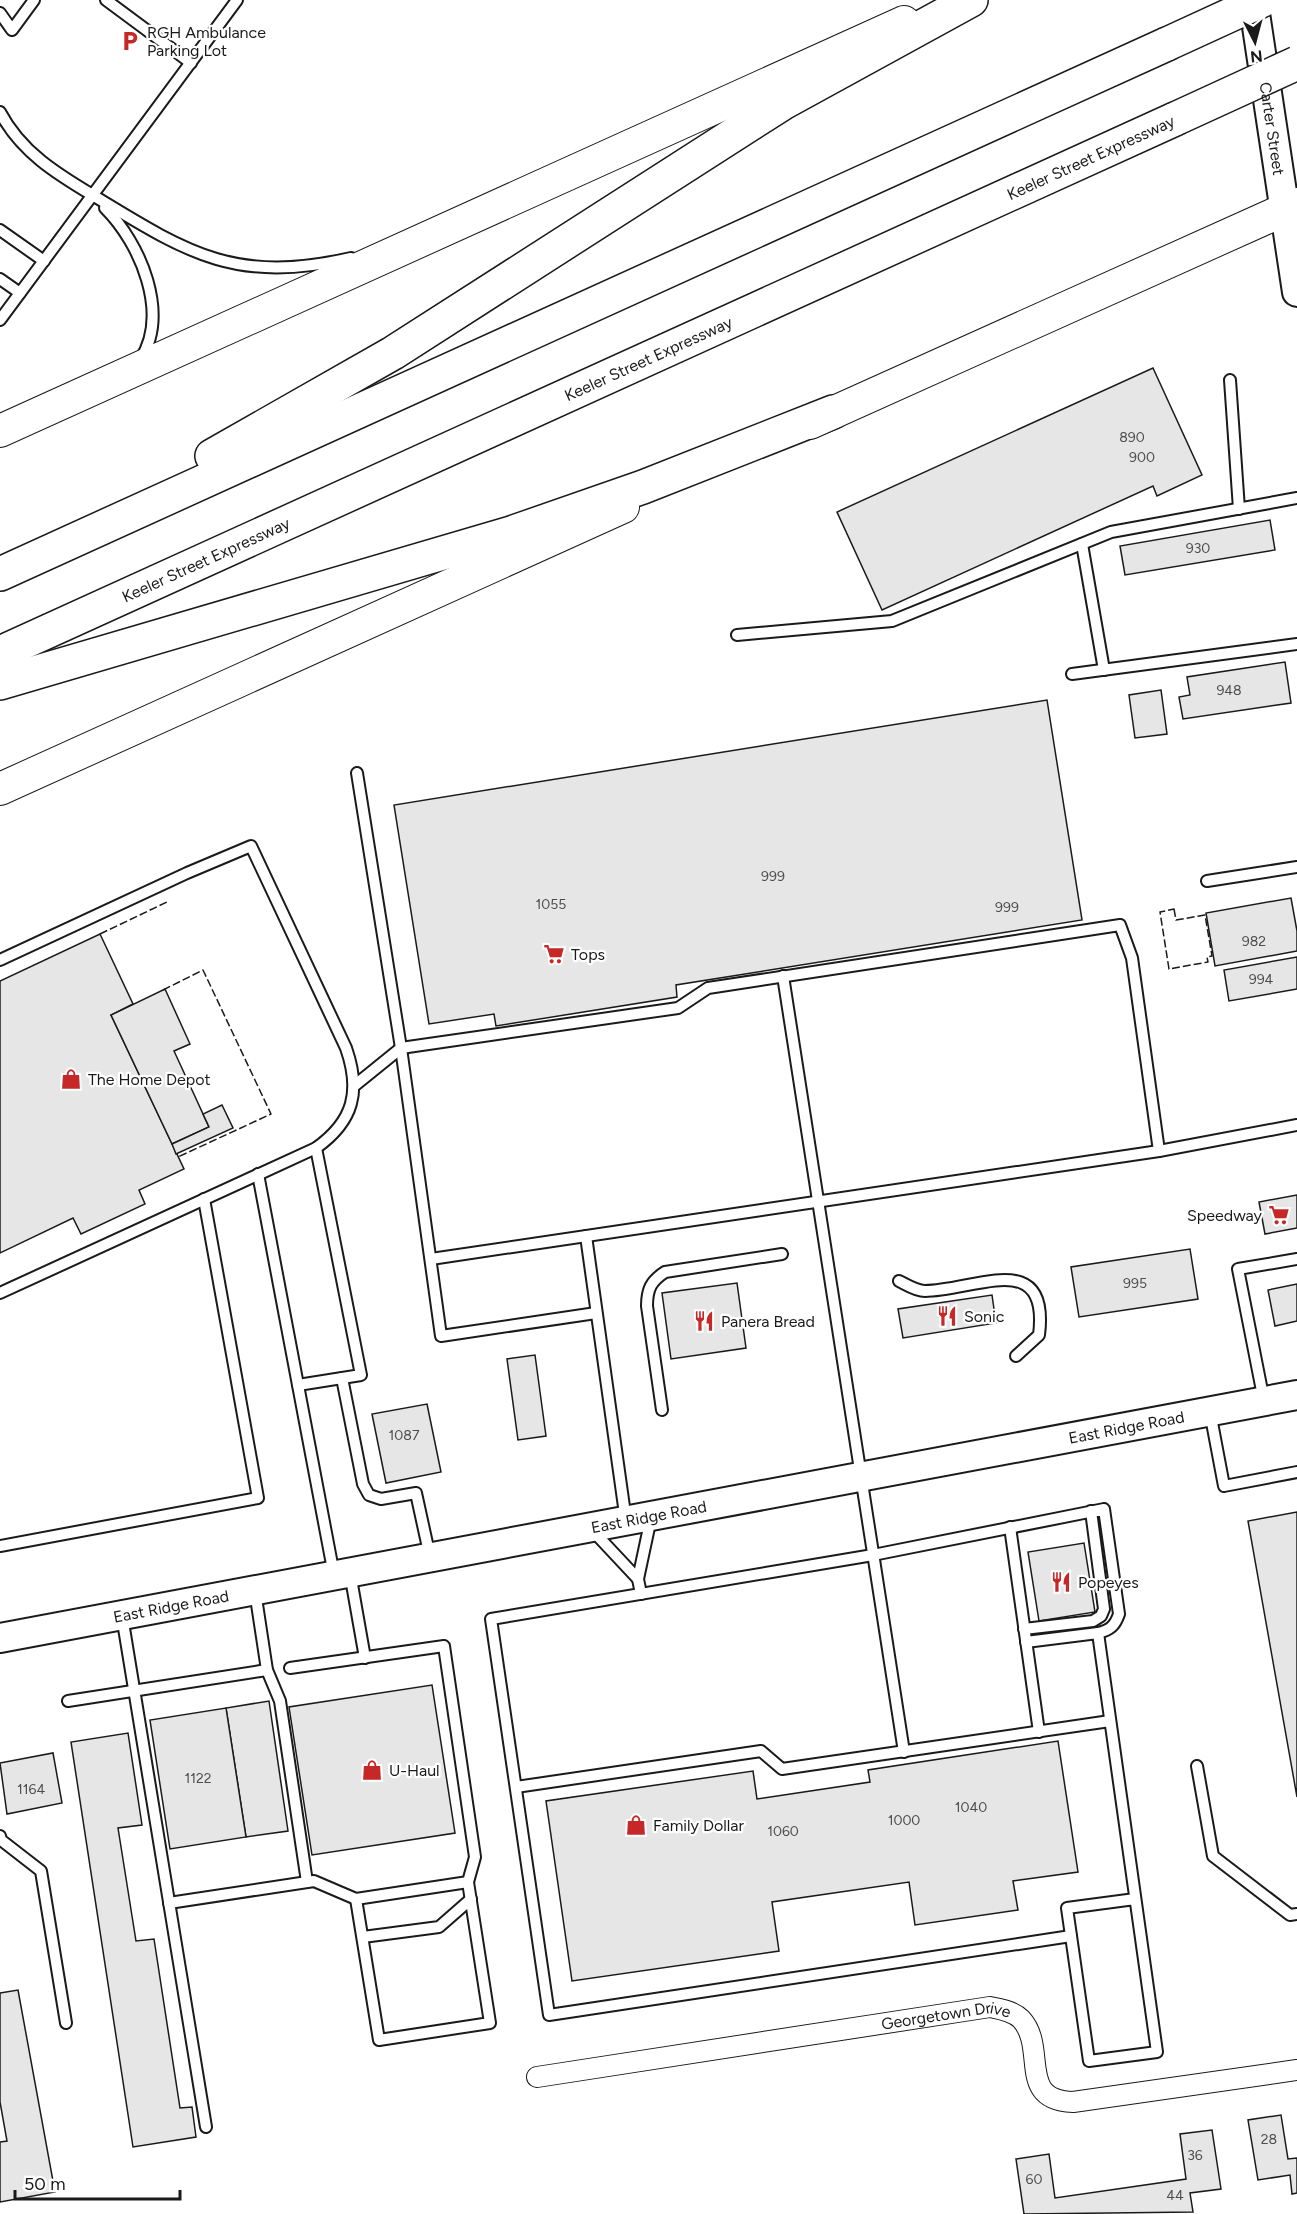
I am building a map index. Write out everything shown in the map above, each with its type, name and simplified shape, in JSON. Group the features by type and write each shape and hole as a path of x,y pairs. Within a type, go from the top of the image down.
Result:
{"highway":[{"path":"0,565 178,475 331,390 774,109 971,0"},
{"path":"0,574 1263,0"},
{"name":"Keeler Street Expressway","path":"0,653 1297,63"},
{"path":"0,683 511,532 643,487 833,412"}],"main road":[{"path":"0,431 952,0"},
{"name":"Carter Street","path":"1253,0 1291,207 1297,292"},
{"path":"0,789 1291,207"},
{"name":"East Ridge Road","path":"0,1638 1297,1395"}],"street":[{"name":"Georgetown Drive","path":"537,2077 990,2007 1008,2011 1021,2019 1031,2037 1037,2078 1043,2092 1057,2101 1073,2102 1297,2070"}],"lane":[{"path":"0,13 12,30 34,0"},
{"path":"106,0 190,63"},
{"path":"0,320 237,0"},
{"path":"0,112 25,147 67,180 169,242 200,255 235,264 281,267 315,265 424,240"},
{"path":"92,195 127,236 148,285 153,304 152,334 145,352 134,366 112,381"},
{"path":"0,230 44,261"},
{"path":"0,279 20,293"},
{"path":"1230,380 1239,509"},
{"path":"737,635 892,621 1111,532 1297,498"},
{"path":"1082,544 1104,670"},
{"path":"1072,674 1297,644"},
{"path":"357,773 401,1048 441,1336 596,1313"},
{"path":"0,960 251,846 346,1048 354,1078 349,1112 338,1130 316,1148 0,1293"},
{"path":"1207,881 1297,867"},
{"path":"354,1086 401,1048 678,1008 708,988 1120,925 1132,958 1160,1151"},
{"path":"783,976 904,1752"},
{"path":"430,1259 1160,1151 1297,1125"},
{"path":"298,1385 361,1375 316,1148"},
{"path":"258,1174 298,1385 342,1574 365,1658"},
{"path":"0,1546 258,1498 204,1199"},
{"path":"586,1236 596,1313 639,1518 638,1579 641,1594"},
{"path":"662,1410 647,1306 647,1291 655,1279 665,1272 782,1254"},
{"path":"1264,1401 1238,1269 1297,1259"},
{"path":"899,1281 923,1291 1013,1279 1028,1285 1039,1298 1039,1335 1016,1356"},
{"path":"342,1378 363,1484 369,1495 381,1499 416,1493 430,1558"},
{"path":"1210,1411 1224,1486 1297,1472"},
{"path":"1026,1642 1098,1633 1109,1630 1116,1623 1119,1614 1104,1509 873,1555 491,1619 549,2015 1071,1936"},
{"path":"1024,1629 1094,1621 1101,1616 1104,1609 1091,1511"},
{"path":"1010,1527 1039,1732"},
{"path":"589,1528 638,1579"},
{"path":"255,1590 267,1670 280,1701 307,1882"},
{"path":"122,1616 206,2127"},
{"path":"1098,1633 1157,2052 1089,2061 1067,1908 1135,1899"},
{"path":"290,1668 444,1646 475,1857 468,1882 490,2023 379,2040 357,1899"},
{"path":"68,1701 267,1670"},
{"path":"516,1787 761,1751 782,1769 1110,1721"},
{"path":"1197,1766 1212,1856 1290,1915 1297,1914"},
{"path":"0,1836 1,1840 41,1871 66,2023"},
{"path":"169,1903 314,1881 357,1899 468,1882"},
{"path":"363,1937 439,1927 471,1899"}],"building":[{"path":"1153,368 1202,475 1157,496 1153,486 882,610 837,512"},
{"path":"1270,520 1275,550 1125,575 1120,546"},
{"path":"1285,662 1291,703 1183,719 1179,697 1190,695 1187,677"},
{"path":"1161,690 1167,734 1135,738 1129,695"},
{"path":"1047,700 1082,920 676,985 677,997 496,1026 494,1014 429,1024 394,805"},
{"path":"1291,898 1297,931 1297,951 1215,966 1206,913"},
{"name":"The Home Depot","path":"100,934 133,1004 111,1015 184,1169 139,1190 145,1204 81,1234 73,1218 0,1253 0,981"},
{"path":"1297,957 1297,989 1229,1001 1224,970"},
{"path":"165,989 190,1044 174,1051 209,1127 172,1144 111,1015"},
{"path":"222,1105 233,1128 176,1154 172,1144 209,1127 203,1114"},
{"name":"Speedway","path":"1297,1195 1297,1228 1265,1234 1259,1202"},
{"path":"1190,1249 1198,1299 1079,1317 1071,1267"},
{"name":"Panera Bread","path":"737,1283 746,1348 671,1359 662,1293"},
{"path":"1297,1284 1297,1321 1275,1326 1268,1290"},
{"name":"Sonic","path":"992,1295 996,1323 903,1338 898,1309"},
{"path":"535,1355 546,1436 518,1440 507,1359"},
{"path":"427,1404 441,1472 386,1483 372,1414"},
{"path":"1297,1512 1297,1797 1248,1521"},
{"name":"Popeyes","path":"1084,1543 1095,1612 1039,1621 1028,1552"},
{"name":"U-Haul","path":"432,1685 455,1833 312,1855 289,1707"},
{"path":"269,1701 288,1831 246,1837 226,1708"},
{"path":"226,1708 246,1837 170,1849 150,1720"},
{"path":"128,1733 142,1825 118,1828 136,1941 154,1939 180,2108 192,2107 196,2137 133,2147 71,1742"},
{"path":"1058,1741 1078,1872 1013,1881 1018,1910 915,1925 909,1882 772,1902 779,1951 572,1981 546,1801 753,1771 757,1799 870,1782 868,1770"},
{"path":"53,1753 62,1803 7,1814 0,1763"},
{"path":"18,1990 55,2192 0,2202 0,2142 7,2141 0,2102 0,1993"},
{"path":"1281,2115 1288,2159 1297,2158 1297,2193 1292,2194 1290,2175 1258,2180 1248,2120"},
{"path":"1212,2130 1221,2189 1190,2193 1193,2212 1024,2214 1016,2159 1049,2154 1055,2198 1186,2179 1180,2134"}],"fence":[{"path":"100,934 169,901"},
{"path":"1174,909 1176,920 1205,915 1212,956 1207,957 1208,962 1169,969 1160,912 1174,909"},
{"path":"163,990 203,970 271,1114 178,1157"}],"place":[{"name":"RGH Ambulance Parking Lot","path":"130,41"},
{"name":"Tops","path":"554,954"},
{"name":"The Home Depot","path":"71,1079"},
{"name":"Speedway","path":"1279,1215"},
{"name":"Sonic","path":"947,1316"},
{"name":"Panera Bread","path":"704,1321"},
{"name":"Popeyes","path":"1061,1582"},
{"name":"U-Haul","path":"372,1770"},
{"name":"Family Dollar","path":"636,1825"}]}
